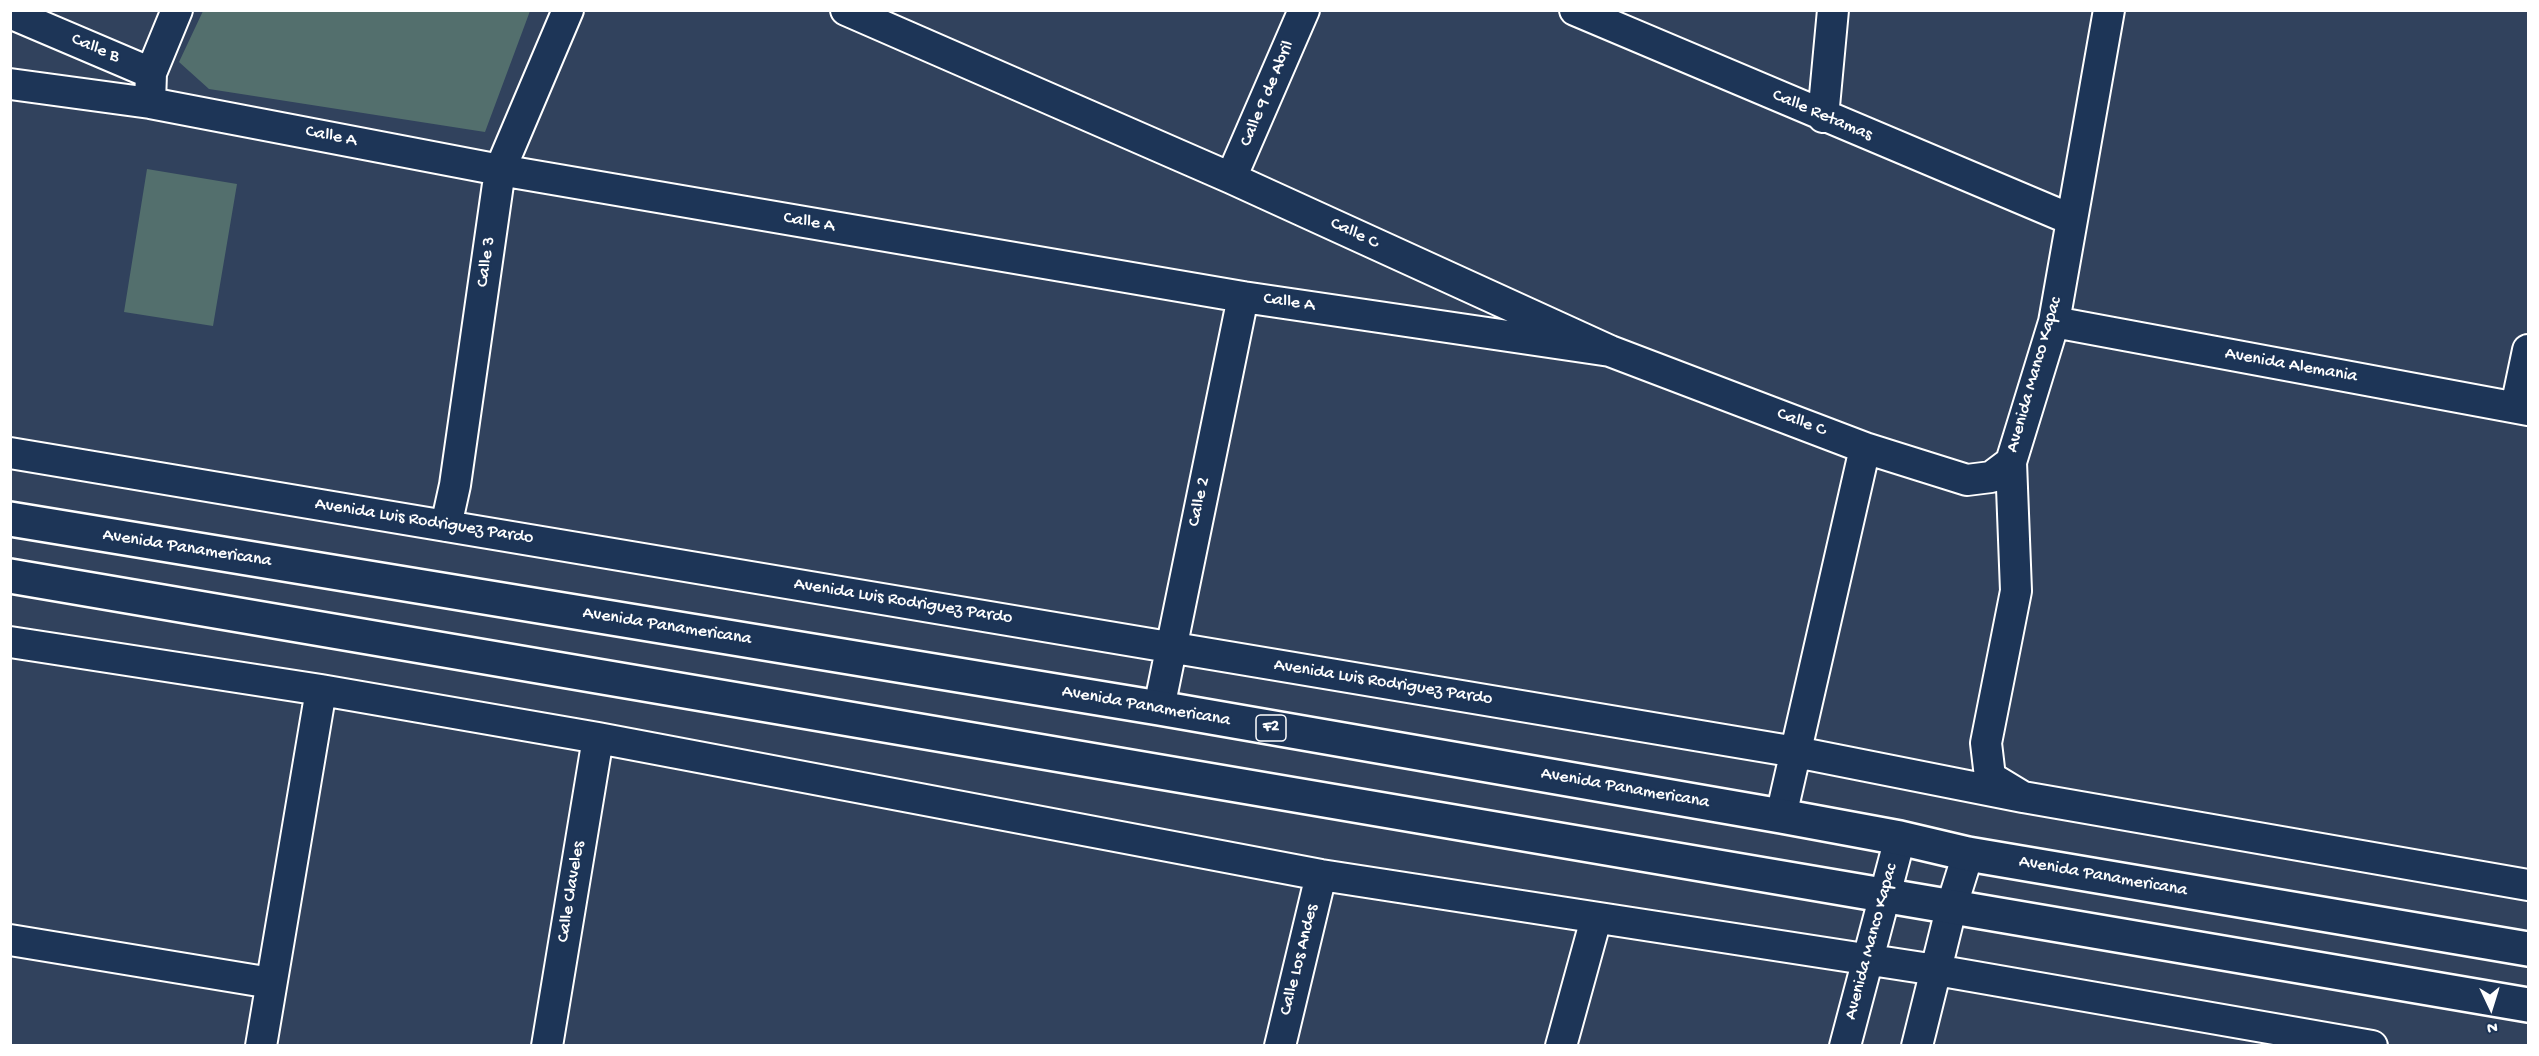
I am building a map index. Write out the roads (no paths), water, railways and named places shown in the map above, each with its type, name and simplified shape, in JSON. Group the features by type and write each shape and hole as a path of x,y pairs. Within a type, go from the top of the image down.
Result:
{"highway":[{"name":"Avenida Panamericana","path":"10,519 1159,708 1781,816 1900,838 1968,854 2529,949"},
{"path":"10,576 2529,1005"}],"street":[{"path":"150,103 151,73 177,10"},
{"name":"Calle 3","path":"446,526 455,485 500,170 568,10"},
{"name":"Calle C","path":"846,10 1232,178 1610,351 1865,448"},
{"name":"Calle 9 de Abril","path":"1232,178 1304,10"},
{"name":"Calle Retamas","path":"1575,10 1823,117 2070,219"},
{"path":"1823,117 1833,10"},
{"name":"Avenida Manco Kapac","path":"1865,448 1967,480 1991,477 2011,462 2054,322 2070,219 2109,10"},
{"name":"Calle B","path":"10,13 151,73"},
{"name":"Calle A","path":"10,84 150,103 500,170 1243,297 1610,351"},
{"name":"Calle 2","path":"1159,708 1243,297"},
{"name":"Avenida Alemania","path":"2054,322 2522,409"},
{"path":"2522,409 2529,351"},
{"path":"1781,816 1865,448"},
{"name":"Avenida Luis Rodriguez Pardo","path":"10,453 1796,752"},
{"path":"2011,462 2016,591 1986,743 1990,777 2023,797"},
{"path":"10,642 321,690 598,738 1321,875 1936,970 2372,1046"},
{"path":"261,1046 321,690"},
{"name":"Calle Claveles","path":"555,1044 598,738"},
{"path":"1796,752 2023,797 2529,885"},
{"name":"Avenida Manco Kapac","path":"1845,1046 1883,894 1900,838"},
{"path":"1917,1046 1952,905 1968,854"},
{"name":"Calle Los Andes","path":"1280,1046 1321,875"},
{"path":"1561,1046 1596,919"},
{"path":"10,940 271,983"}]}
